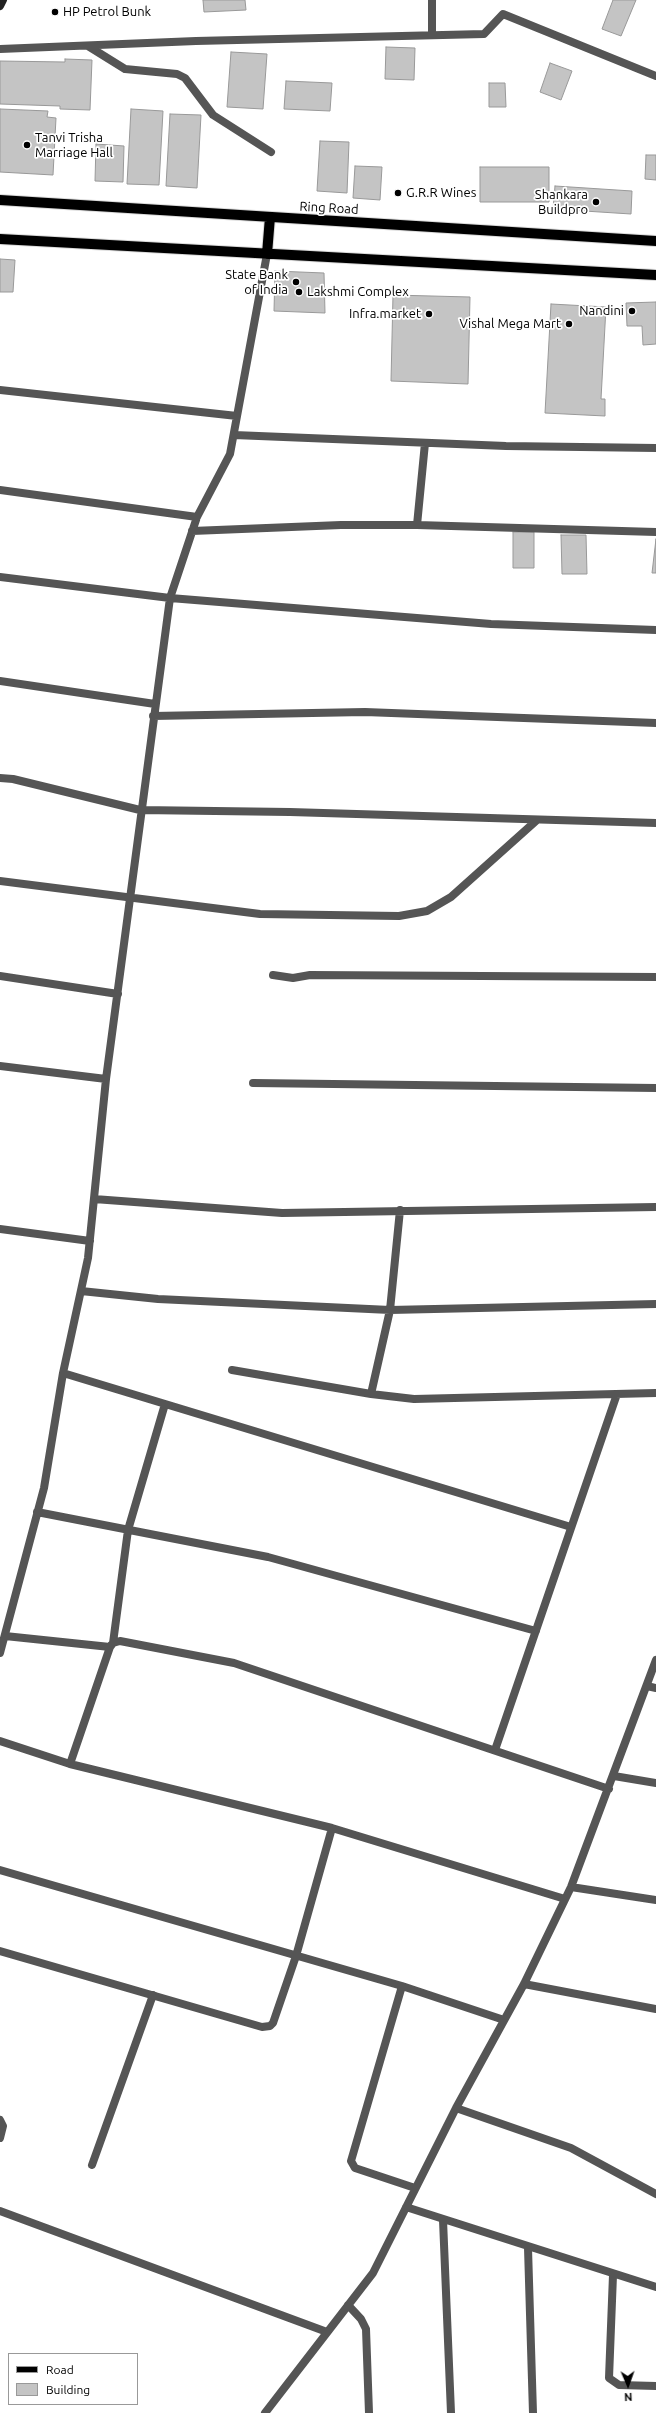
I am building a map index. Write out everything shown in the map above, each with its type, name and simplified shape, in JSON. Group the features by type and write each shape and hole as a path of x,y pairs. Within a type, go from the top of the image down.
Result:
{"main road":[{"name":"Ring Road","path":"0,200 656,241"},
{"path":"267,254 270,217"},
{"path":"0,239 267,254 348,256 656,275"}],"street":[{"path":"0,6 3,0"},
{"path":"432,0 432,36"},
{"path":"0,49 484,34 503,14 656,76"},
{"path":"88,46 124,69 177,74 185,78 213,115 271,152"},
{"path":"0,1653 44,1488 63,1373 81,1291 90,1241 106,1079 131,896 140,810 170,598 197,517 230,454 267,254"},
{"path":"0,390 237,416"},
{"path":"234,435 425,443 656,448"},
{"path":"416,526 425,443"},
{"path":"0,490 197,517"},
{"path":"192,531 341,525 656,532"},
{"path":"0,577 170,598 491,624 656,630"},
{"path":"0,681 155,704"},
{"path":"153,716 365,712 656,723"},
{"path":"0,778 12,779 140,810 290,812 656,823"},
{"path":"0,881 131,896 260,914 414,915 427,911 451,897 537,820"},
{"path":"273,975 293,978 310,975 656,977"},
{"path":"0,976 118,994"},
{"path":"0,1066 106,1079"},
{"path":"253,1083 656,1088"},
{"path":"94,1199 282,1213 656,1207"},
{"path":"371,1394 390,1310 400,1210"},
{"path":"0,1228 90,1241"},
{"path":"81,1291 158,1299 390,1310 656,1304"},
{"path":"232,1370 371,1394 444,1400 656,1393"},
{"path":"63,1373 571,1527"},
{"path":"495,1750 617,1394"},
{"path":"70,1764 111,1645 128,1530 164,1404"},
{"path":"37,1512 268,1557 536,1631"},
{"path":"4,1636 111,1645 126,1642 234,1663 609,1789"},
{"path":"265,2413 373,2273 456,2108 524,1984 571,1887 614,1776 656,1660"},
{"path":"647,1686 656,1688"},
{"path":"0,1741 70,1764 332,1828 565,1899"},
{"path":"614,1776 656,1783"},
{"path":"0,1950 262,2027 270,2026 273,2023 296,1956 332,1828"},
{"path":"0,1870 402,1986 504,2020"},
{"path":"571,1887 656,1900"},
{"path":"524,1984 656,2009"},
{"path":"402,1986 351,2161 355,2168 415,2188"},
{"path":"92,2165 153,1995"},
{"path":"456,2108 571,2148 656,2194"},
{"path":"0,2120 3,2126 0,2138"},
{"path":"406,2207 528,2248 656,2287"},
{"path":"0,2211 327,2332"},
{"path":"443,2220 451,2413"},
{"path":"528,2248 533,2413"},
{"path":"613,2275 609,2378 619,2385 656,2386"},
{"path":"348,2305 361,2319 366,2329 369,2413"}],"building":[{"path":"203,0 245,0 246,10 204,12"},
{"path":"613,0 636,0 621,36 602,29"},
{"path":"386,47 415,48 414,80 385,79"},
{"path":"231,52 267,54 263,109 227,107"},
{"path":"65,59 92,60 90,110 60,109 60,106 0,104 0,61 65,62"},
{"path":"550,63 572,71 561,100 540,92"},
{"path":"286,81 332,83 330,111 284,109"},
{"path":"489,83 505,83 506,107 489,107"},
{"name":"Tanvi Trisha Marriage Hall","path":"0,109 48,111 47,117 56,118 53,175 0,172"},
{"path":"131,109 163,111 159,185 127,184"},
{"path":"170,114 201,115 197,188 166,186"},
{"path":"320,141 349,142 347,193 317,191"},
{"path":"96,144 124,146 123,182 95,181"},
{"path":"646,155 656,155 656,180 645,179"},
{"path":"355,166 382,167 380,200 353,198"},
{"path":"480,167 549,167 549,202 480,202"},
{"path":"555,186 632,191 631,214 553,209"},
{"path":"0,259 15,260 13,292 0,292"},
{"name":"Lakshmi Complex","path":"275,271 324,273 325,313 274,311"},
{"path":"393,295 470,297 468,384 391,381"},
{"path":"656,302 656,344 643,345 642,326 627,326 626,303"},
{"path":"551,304 606,307 601,399 605,399 605,416 545,413"},
{"path":"513,532 534,532 534,568 513,568"},
{"path":"561,535 586,535 587,574 562,574"},
{"path":"656,539 656,573 652,573"}],"place":[{"name":"HP Petrol Bunk","path":"55,12"},
{"name":"Tanvi Trisha Marriage Hall","path":"27,145"},
{"name":"G.R.R Wines","path":"398,193"},
{"name":"Shankara Buildpro","path":"596,202"},
{"name":"State Bank of India","path":"296,282"},
{"name":"Lakshmi Complex","path":"299,292"},
{"name":"Nandini","path":"632,311"},
{"name":"Infra.market","path":"429,314"},
{"name":"Vishal Mega Mart","path":"569,324"}]}
